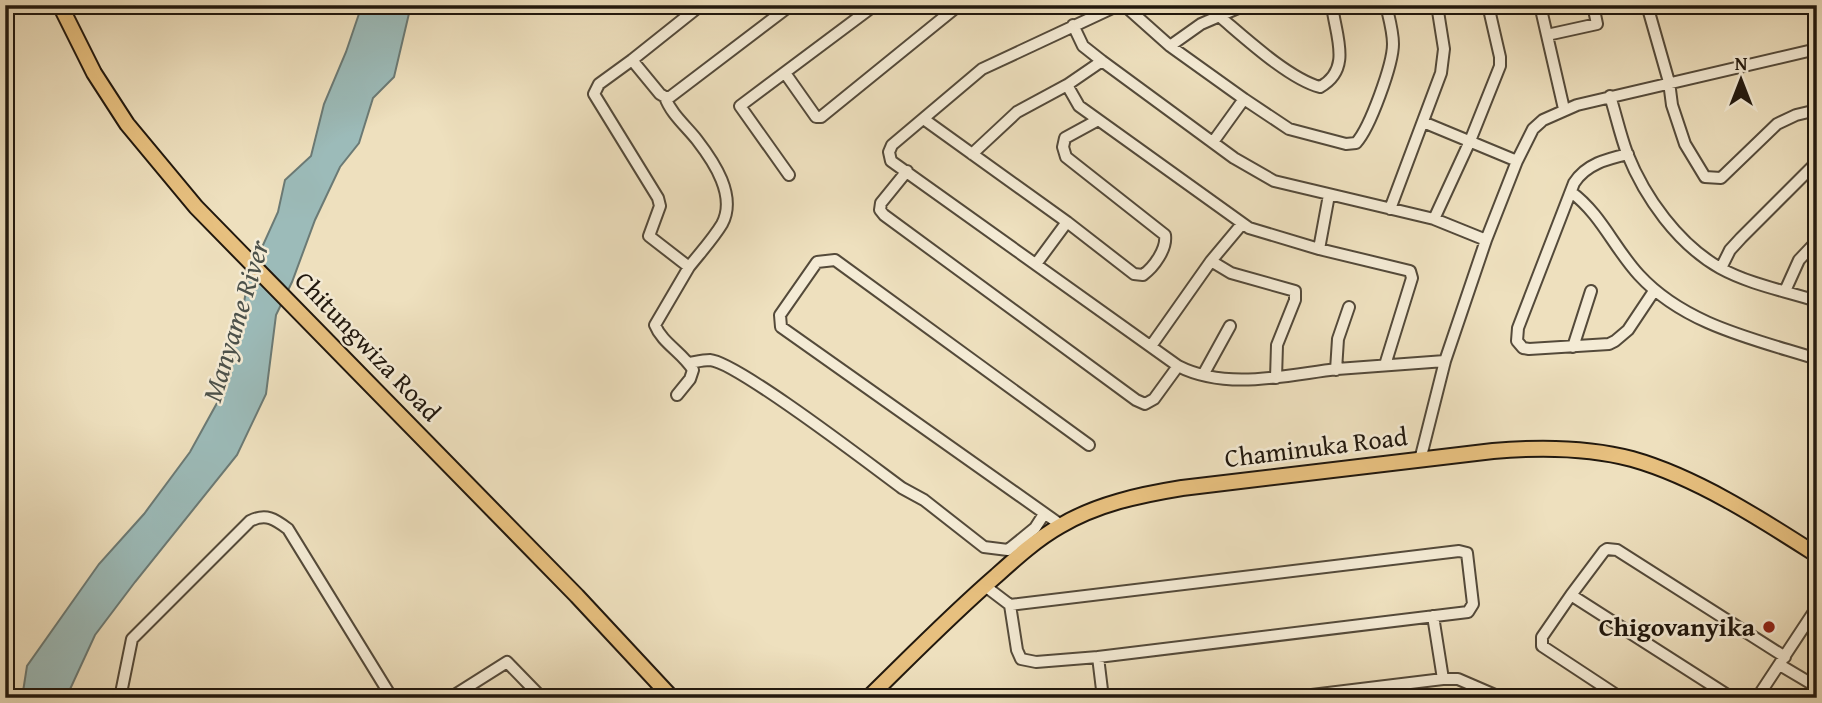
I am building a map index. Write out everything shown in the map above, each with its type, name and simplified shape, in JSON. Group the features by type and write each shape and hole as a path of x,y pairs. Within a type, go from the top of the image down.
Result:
{"main road":[{"name":"Chitungwiza Road","path":"60,5 94,73 127,124 196,207 577,596 672,698"},
{"name":"Chaminuka Road","path":"867,698 1028,549 1061,525 1110,503 1143,494 1420,460 1531,449 1579,450 1629,458 1670,473 1752,514 1817,555"}],"street":[{"path":"664,97 677,94 791,5"},
{"path":"789,175 740,106 875,5"},
{"path":"785,73 816,117 821,117 959,5"},
{"path":"1119,5 982,69 925,120 892,145 889,152 891,160 1178,366 1203,376 1276,378 1445,361"},
{"path":"1124,5 1170,46 1289,129 1346,144 1356,143 1363,132 1393,54 1386,5"},
{"path":"1170,46 1201,24 1245,5"},
{"path":"1219,16 1258,49 1291,72 1320,87 1336,69 1342,54 1332,5"},
{"path":"1390,209 1432,99 1444,58 1442,22 1437,5"},
{"path":"1434,219 1500,66 1488,5"},
{"path":"1540,5 1564,109"},
{"path":"1547,35 1597,24 1593,5"},
{"path":"1647,5 1669,82 1672,105 1685,144 1703,175 1710,179 1721,178 1777,124 1787,118 1817,110"},
{"path":"689,267 649,236 660,206 658,198 594,94 599,83 632,60 694,7"},
{"path":"1073,25 1083,46 1256,173 1274,181 1434,219 1486,240"},
{"path":"1420,460 1445,361 1486,240 1517,160 1533,129 1564,109 1610,96 1817,49"},
{"path":"632,60 699,142 723,180 727,202 723,222 689,267 655,325 658,333 689,363 692,370 690,379 677,395"},
{"path":"972,154 1017,112 1067,85 1102,61"},
{"path":"1067,85 1079,106 1242,224 1259,233 1411,273 1412,278 1385,365"},
{"path":"1610,96 1628,154 1648,194 1674,229 1698,252 1721,268 1817,301"},
{"path":"1213,142 1244,99"},
{"path":"925,120 1138,275 1146,274 1165,247 1165,235 1066,157 1063,147 1065,138 1098,120"},
{"path":"1423,122 1517,160"},
{"path":"1628,154 1601,160 1578,177 1516,334 1517,341 1523,348 1609,344 1628,330 1654,291"},
{"path":"1721,268 1736,244 1817,162"},
{"path":"906,171 881,203 880,210 884,215 1136,400 1145,404 1154,399 1178,366"},
{"path":"1571,192 1587,204 1629,263 1654,291 1712,325 1817,359"},
{"path":"1319,249 1329,195"},
{"path":"1036,264 1067,222"},
{"path":"1151,346 1211,261 1242,224"},
{"path":"1785,291 1799,260 1817,241"},
{"path":"1061,525 781,327 780,315 817,262 835,260 1089,444"},
{"path":"1211,261 1231,273 1295,291 1295,300 1278,345 1276,378"},
{"path":"1573,346 1591,291"},
{"path":"1336,370 1338,339 1349,307"},
{"path":"1203,376 1230,326"},
{"path":"689,363 711,360 749,379 902,488 924,500 984,547 1008,550 1035,528 1044,514"},
{"path":"120,698 132,639 250,521 263,516 278,521 288,529 392,698"},
{"path":"1621,698 1542,646 1542,637 1607,549 1617,550 1817,687"},
{"path":"985,586 1010,605 1017,650 1021,659 1036,662 1098,657 1468,612 1473,604 1467,553 1459,551 1010,605"},
{"path":"1571,595 1732,698"},
{"path":"1757,698 1817,607"},
{"path":"1433,616 1443,679"},
{"path":"1098,657 1103,698"},
{"path":"450,698 507,662 542,698"},
{"path":"1287,698 1458,679 1502,698"}],"water":[{"path":"362,5 411,5 394,77 373,98 359,143 340,167 315,220 292,282 276,315 266,394 237,455 95,635 66,698 22,698 27,666 99,564 144,514 190,452 217,403 240,323 249,276 278,212 285,180 311,156 324,104"}],"place":[{"name":"Chigovanyika","path":"1769,627"}],"water label":[{"name":"Manyame River","path":"235,321"}]}
